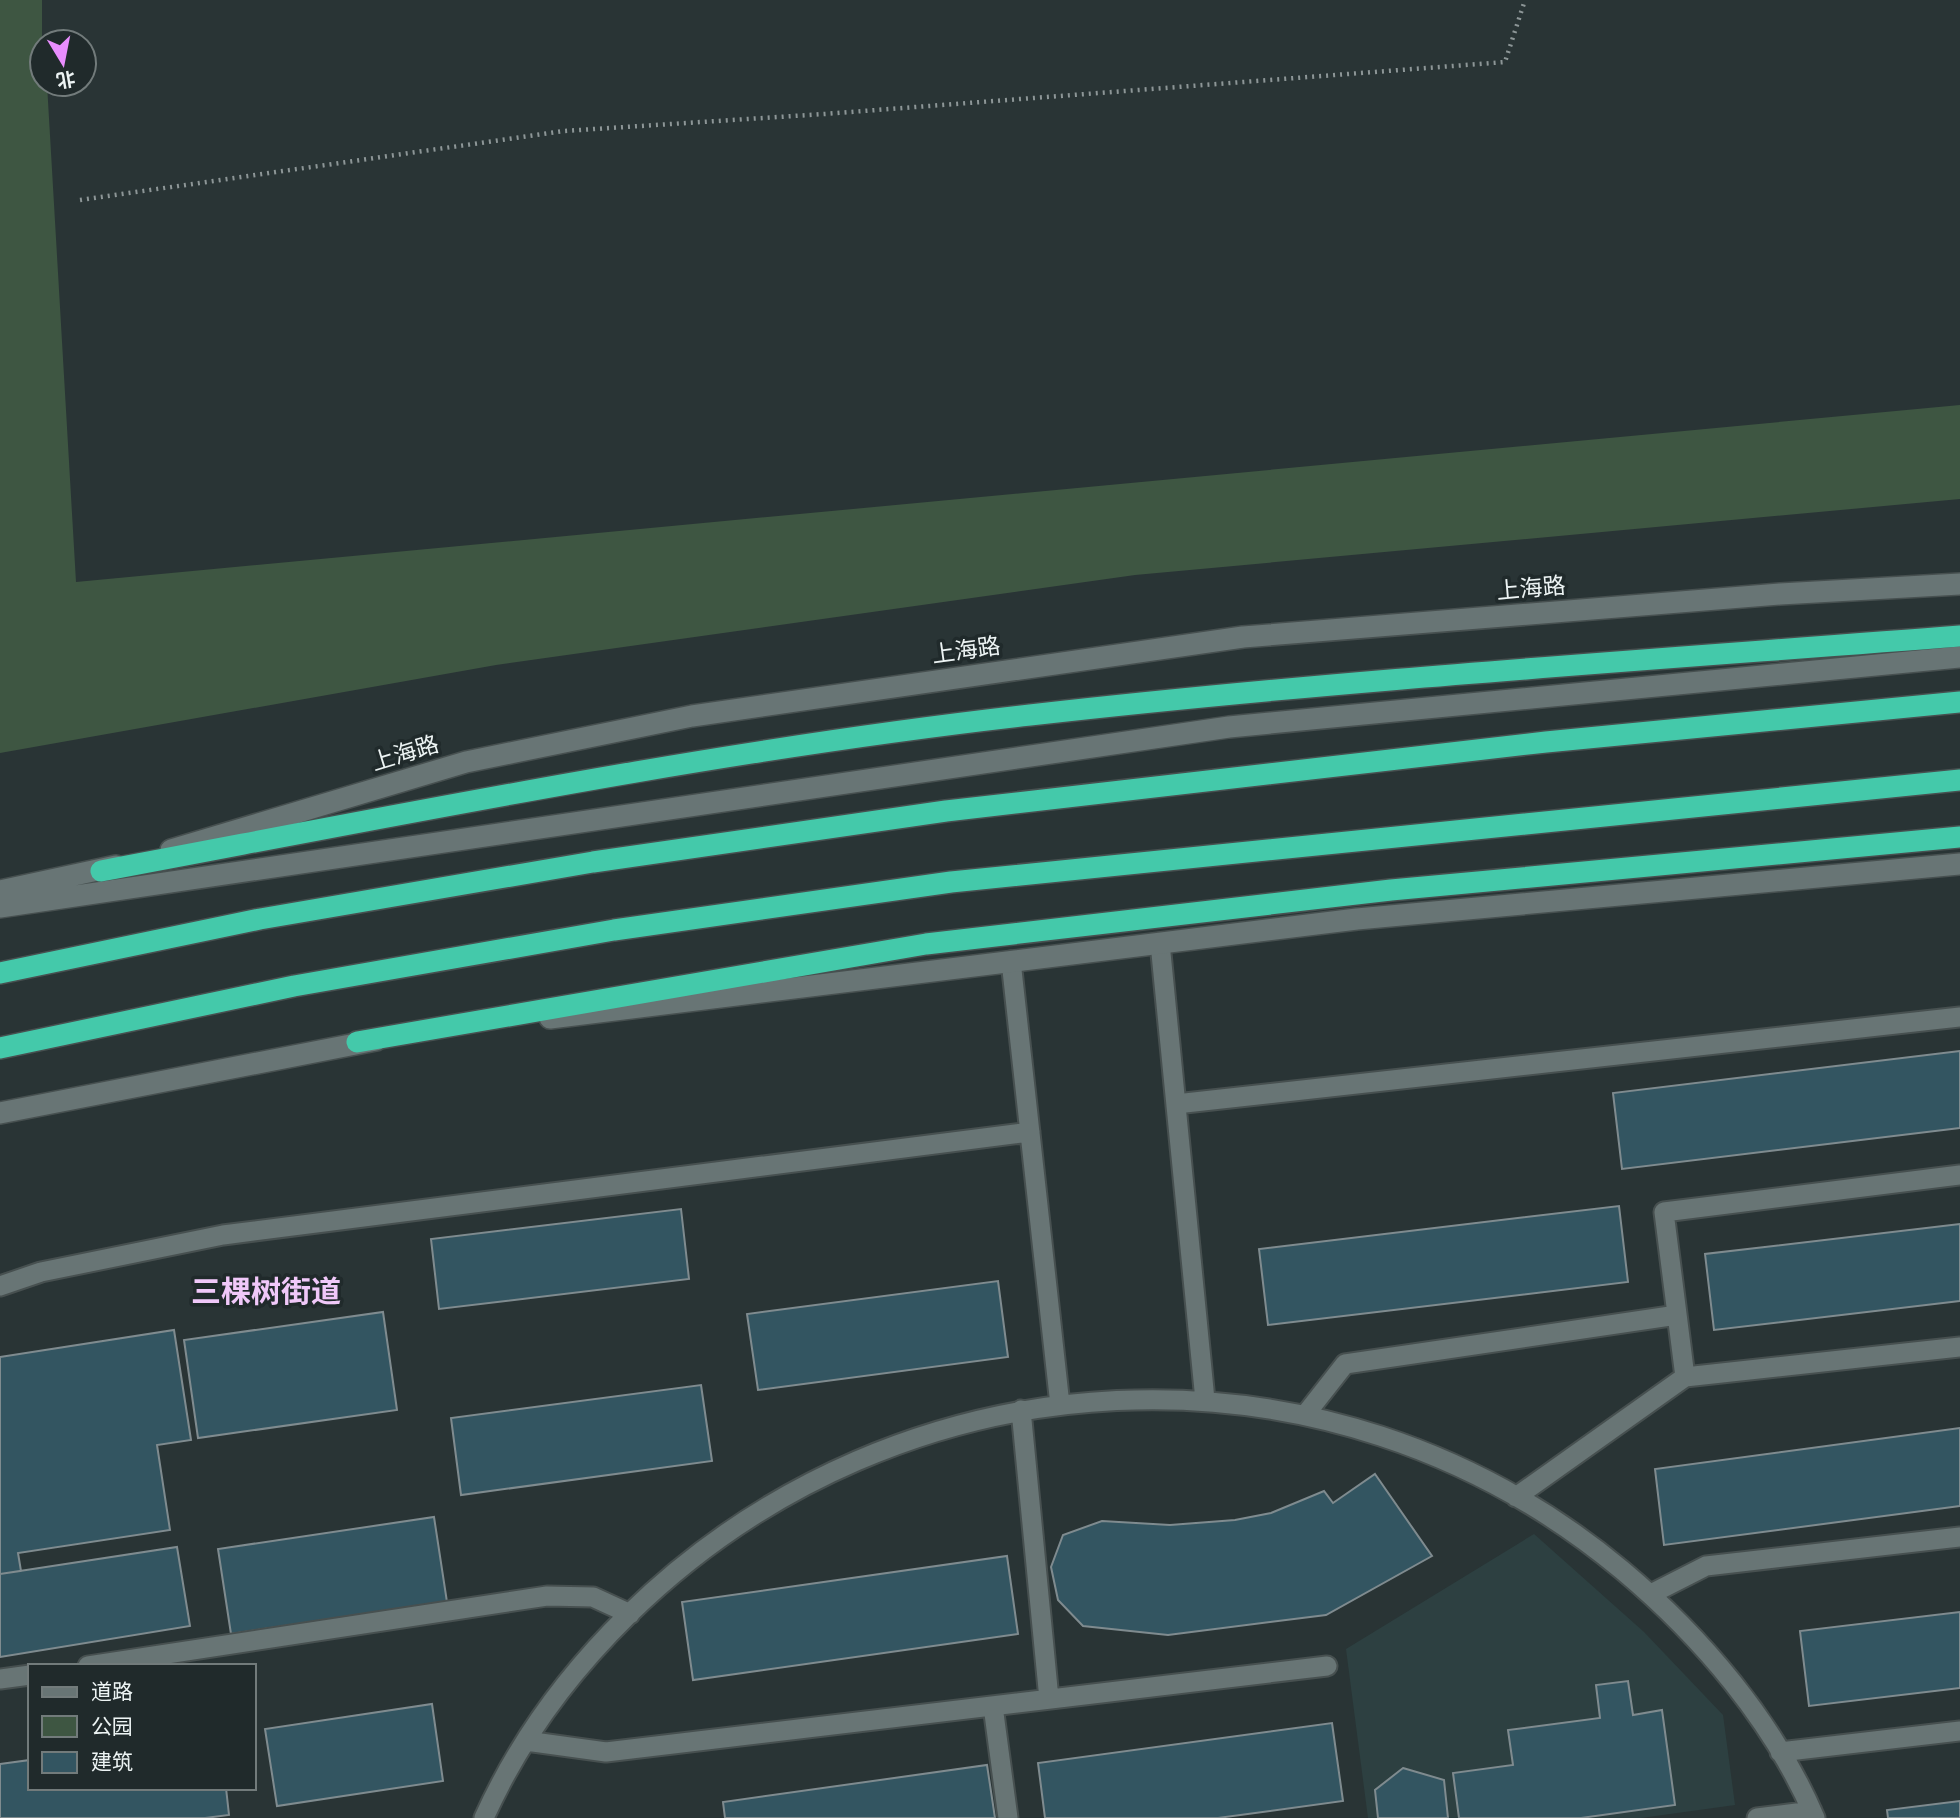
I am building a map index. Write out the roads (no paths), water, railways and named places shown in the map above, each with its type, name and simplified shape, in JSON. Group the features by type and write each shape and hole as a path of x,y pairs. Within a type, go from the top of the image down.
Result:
{"highway":[{"path":"101,871 695,760 1028,715 1359,682 1960,636"},
{"path":"0,973 260,919 593,862 946,811 1546,742 1960,702"},
{"path":"0,1048 294,986 587,934 951,882 1960,780"},
{"path":"357,1042 926,944 1391,890 1960,837"}],"main road":[{"name":"上海路","path":"0,891 101,871 466,762 692,716 1243,637 1780,594 1960,584"},
{"path":"0,906 1229,727 1960,657"},
{"path":"0,1113 357,1042 1357,919 1960,864"}],"lane":[{"path":"1160,943 1205,1400"},
{"path":"1011,961 1060,1405"},
{"path":"1176,1104 1960,1017"},
{"path":"0,1286 41,1272 223,1234 1030,1132"},
{"path":"1685,1377 1664,1212 1960,1175"},
{"path":"1305,1415 1345,1364 1677,1315"},
{"path":"1516,1497 1685,1377 1960,1347"},
{"path":"484,1818 526,1741 565,1685 658,1586 711,1543 767,1505 827,1473 916,1437 1021,1410 1156,1398 1205,1400 1305,1415 1358,1428 1422,1450 1516,1497 1599,1551 1651,1594 1699,1643 1742,1695 1780,1752 1814,1814 1757,1818"},
{"path":"1021,1410 1049,1699"},
{"path":"1651,1594 1706,1566 1960,1537"},
{"path":"101,1664 547,1596 593,1597 630,1614"},
{"path":"526,1741 606,1752 1327,1667"},
{"path":"0,1679 28,1675"},
{"path":"993,1706 1008,1818"},
{"path":"1780,1752 1960,1731"}],"district":[{"name":"三棵树街道","path":"266,1292"}]}
